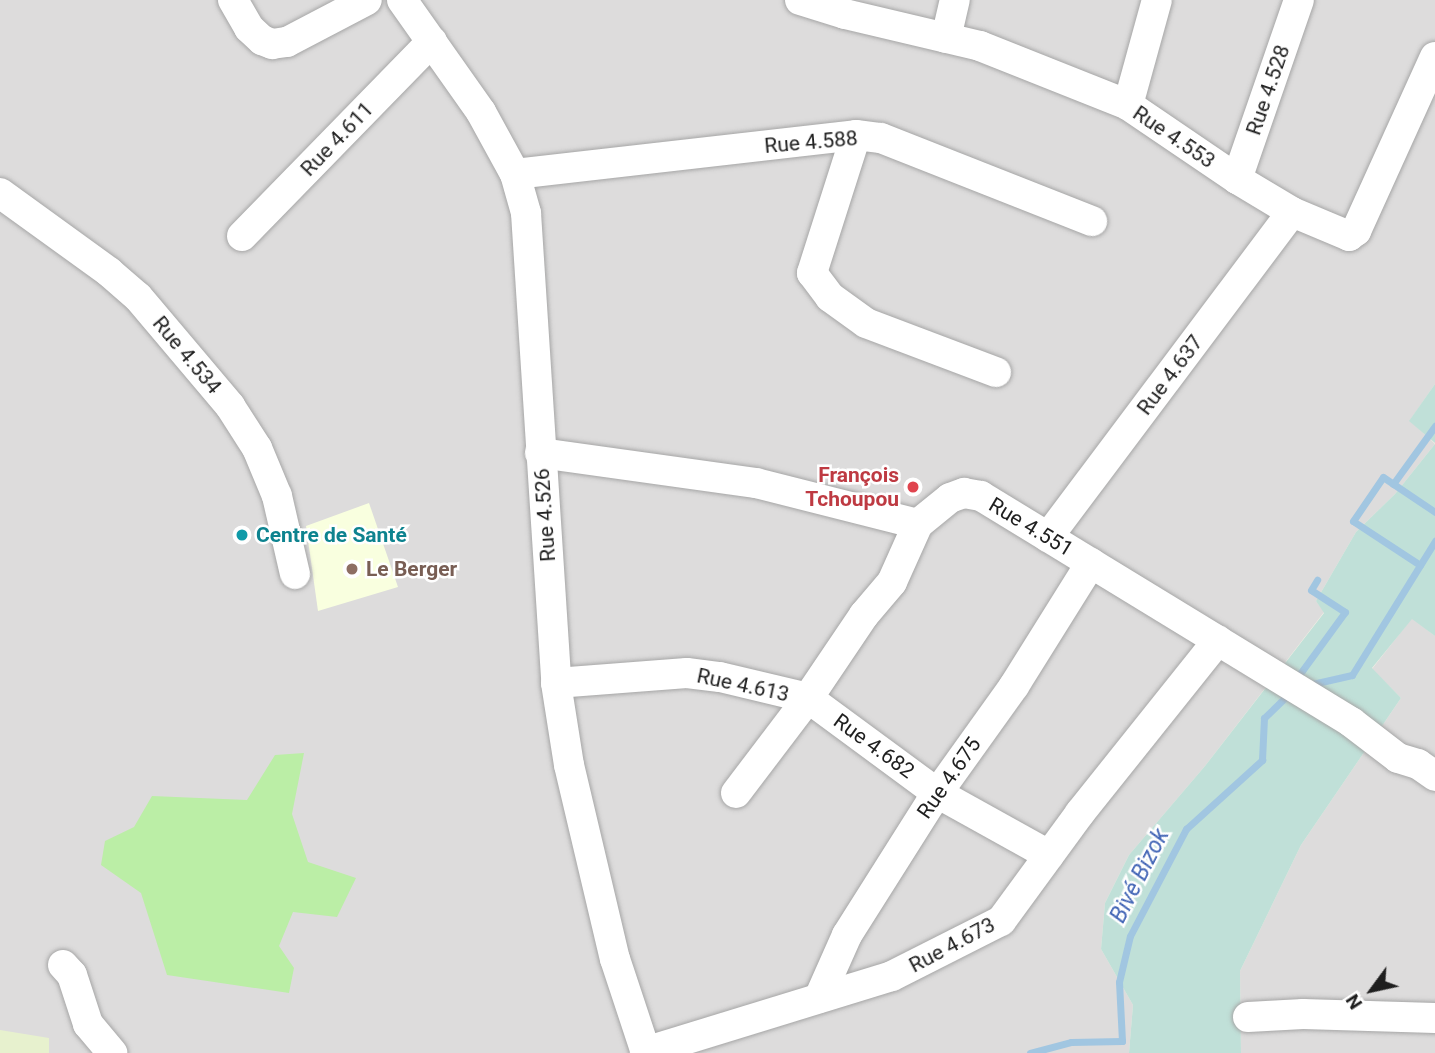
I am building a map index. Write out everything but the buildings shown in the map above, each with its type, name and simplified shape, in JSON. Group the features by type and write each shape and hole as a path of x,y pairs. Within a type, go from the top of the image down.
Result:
{"street":[{"path":"233,0 249,28 262,40 272,44 297,37 367,0"},
{"name":"Rue 4.526","path":"402,0 481,112 515,174 526,213 556,683 569,765 615,959 646,1052"},
{"name":"Rue 4.553","path":"800,0 1004,54 1128,105 1237,179 1292,212 1349,236 1356,231 1435,57"},
{"path":"946,38 955,0"},
{"path":"1128,105 1157,0"},
{"name":"Rue 4.528","path":"1237,179 1299,0"},
{"name":"Rue 4.611","path":"242,236 432,41"},
{"path":"856,135 812,273 830,297 866,323 996,372"},
{"name":"Rue 4.588","path":"515,174 856,135 881,138 1092,221"},
{"name":"Rue 4.534","path":"0,193 109,272 138,297 230,406 257,448 278,496 295,574"},
{"name":"Rue 4.637","path":"1048,537 1292,212"},
{"path":"540,453 756,483 918,524"},
{"name":"Rue 4.551","path":"918,524 950,498 964,493 981,496 1351,722 1398,758 1418,764 1435,776"},
{"name":"Rue 4.613","path":"556,683 687,673 720,677 808,698 864,615 892,582 918,524"},
{"name":"Rue 4.675","path":"819,998 847,935 937,793 1014,686 1091,563"},
{"name":"Rue 4.673","path":"646,1052 892,976 1001,921 1049,855 1218,640"},
{"path":"736,793 808,698"},
{"name":"Rue 4.682","path":"808,698 937,793 1049,855"},
{"path":"63,965 72,975 88,1024 112,1053"},
{"path":"1248,1017 1303,1014 1435,1018"}],"shaded area":[{"path":"0,0 1435,0 1435,384 1410,420 1435,444 1395,494 1356,532 1316,601 1324,612 1205,766 1129,855 1105,903 1101,949 1133,1005 1129,1053 0,1053"},
{"path":"1435,384 1435,443 1409,421"},
{"path":"1435,444 1435,636 1412,619 1372,668 1401,698 1301,845 1240,971 1241,1053 1129,1053 1133,1005 1101,949 1105,903 1129,855 1205,766 1324,613 1316,601 1356,532 1395,494"},
{"name":"Le Berger","path":"369,503 398,587 318,611 306,526"},
{"path":"1412,618 1435,636 1435,1053 1241,1053 1240,971 1301,845 1401,698 1372,669"},
{"path":"0,1030 49,1038 49,1053 0,1053"}],"green space":[{"path":"304,753 292,814 308,862 356,878 337,917 293,912 279,946 294,968 289,993 167,975 141,893 101,865 105,841 134,827 152,796 247,800 275,755"}],"waterway":[{"path":"1393,484 1435,426"},
{"path":"1420,565 1353,521 1383,477 1435,512"},
{"name":"Bivé Bizok","path":"1308,685 1352,675 1435,541"},
{"path":"1299,675 1345,612 1311,590 1317,580"},
{"name":"Bivé Bizok","path":"1030,1053 1071,1042 1122,1041 1119,982 1130,936 1186,829 1262,760 1264,718 1291,692"}],"place":[{"name":"François Tchoupou","path":"913,487"},
{"name":"Centre de Santé","path":"242,535"},
{"name":"Le Berger","path":"352,569"}]}
